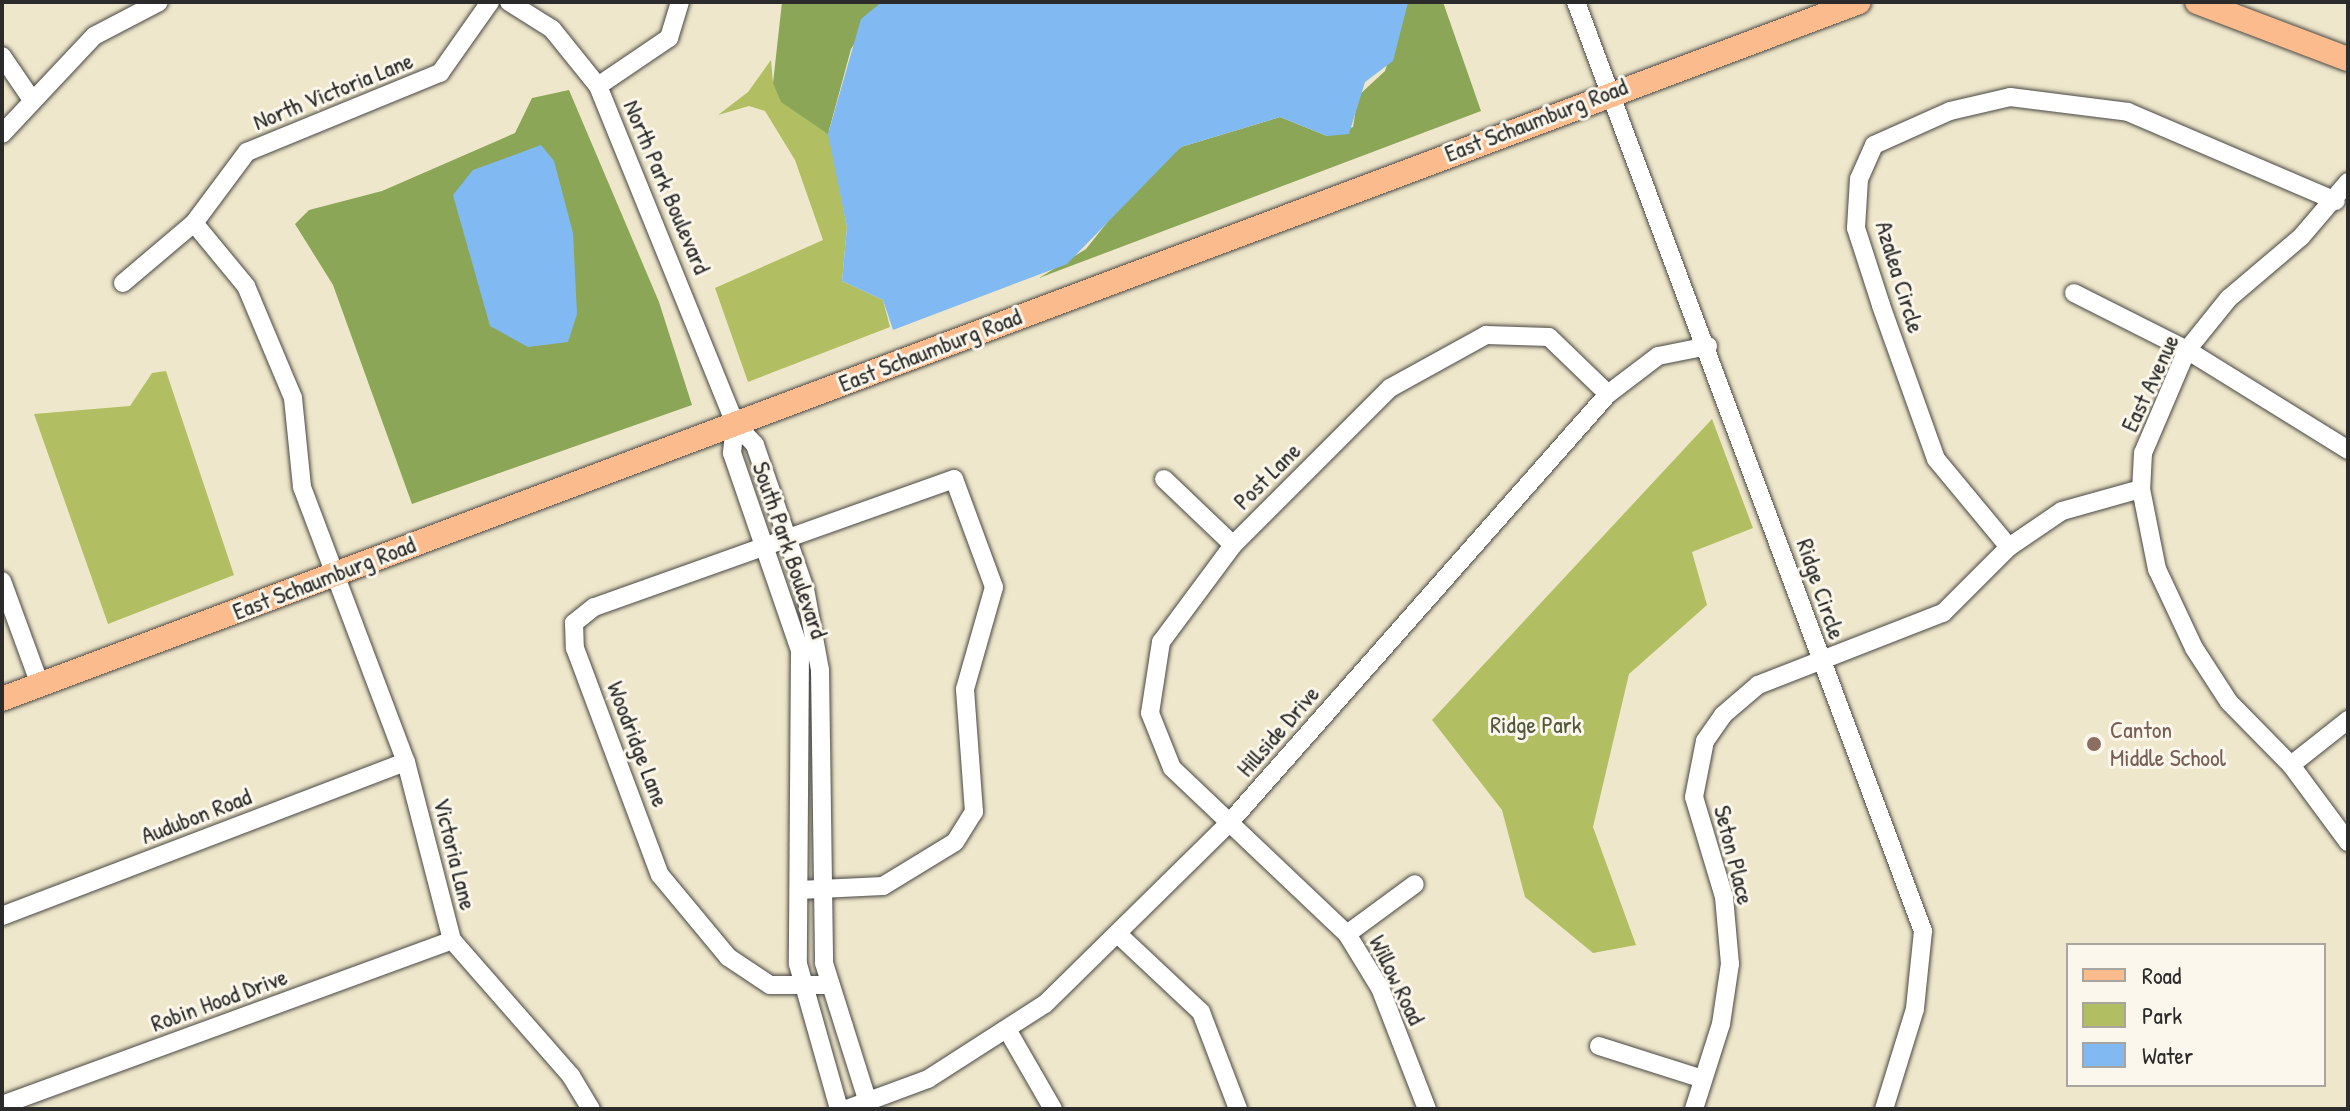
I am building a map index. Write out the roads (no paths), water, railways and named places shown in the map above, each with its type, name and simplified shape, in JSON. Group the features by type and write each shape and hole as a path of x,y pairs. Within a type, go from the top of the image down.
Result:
{"main road":[{"name":"East Schaumburg Road","path":"2,699 1610,92 1859,2"},
{"path":"2197,2 2348,59"}],"street":[{"path":"2,134 94,36 159,2"},
{"name":"North Victoria Lane","path":"123,283 194,223 247,152 440,73 490,2"},
{"name":"North Park Boulevard","path":"509,2 552,29 598,86 735,424"},
{"path":"598,86 669,38 680,2"},
{"name":"Ridge Circle","path":"1576,2 1708,346 1821,661 1923,931 1915,1009 1884,1109"},
{"path":"2,56 32,100"},
{"name":"Azalea Circle","path":"2009,547 1936,459 1881,305 1856,228 1859,179 1874,145 1950,111 2010,97 2128,112 2336,201"},
{"name":"East Avenue","path":"2348,182 2336,201 2229,298 2187,350 2143,453 2141,489 2157,569 2194,648 2229,702 2291,765 2348,842"},
{"path":"194,223 246,286 293,398 302,487 333,574"},
{"path":"2074,293 2187,350 2348,450"},
{"name":"Post Lane","path":"1230,822 1172,768 1150,713 1161,642 1233,545 1390,388 1486,335 1549,337 1608,394"},
{"name":"Hillside Drive","path":"847,1109 868,1105 928,1079 1008,1031 1120,936 1230,822 1608,394 1658,356 1708,346"},
{"name":"South Park Boulevard","path":"735,424 755,445 788,541 819,657 820,889 828,985 868,1105"},
{"name":"South Park Boulevard","path":"735,424 732,453 765,543 801,660 801,987 839,1109"},
{"path":"765,543 788,541 954,479 994,587 965,689 974,812 955,842 883,886 799,890"},
{"path":"1164,479 1233,545"},
{"name":"Seton Place","path":"1694,1109 1730,964 1724,897 1694,797 1696,771 1705,741 1739,698 1821,661 1943,613 2009,547 2062,511 2141,489"},
{"name":"Woodridge Lane","path":"765,543 594,607 574,623 575,648 660,875 728,957 770,985 828,985"},
{"name":"Victoria Lane","path":"333,574 406,762 452,940 571,1076 591,1109"},
{"path":"2,581 40,685"},
{"path":"2291,765 2348,720"},
{"name":"Audubon Road","path":"2,916 406,762"},
{"name":"Willow Road","path":"1230,822 1347,934 1380,988 1427,1109"},
{"path":"1347,934 1415,884"},
{"path":"1120,936 1201,1012 1238,1109"},
{"name":"Robin Hood Drive","path":"2,1105 452,940"},
{"path":"1008,1031 1053,1109"},
{"path":"1599,1046 1703,1079"}],"water":[{"path":"882,2 1408,2 1393,61 1365,82 1349,134 1327,136 1280,117 1181,147 1067,264 893,330 883,300 842,281 847,227 828,134 861,19"},
{"path":"541,145 554,161 573,233 577,314 568,342 528,347 490,326 453,195 473,170"}],"place":[{"name":"Canton Middle School","path":"2094,744"}],"park label":[{"name":"Ridge Park","path":"1536,725"}]}
